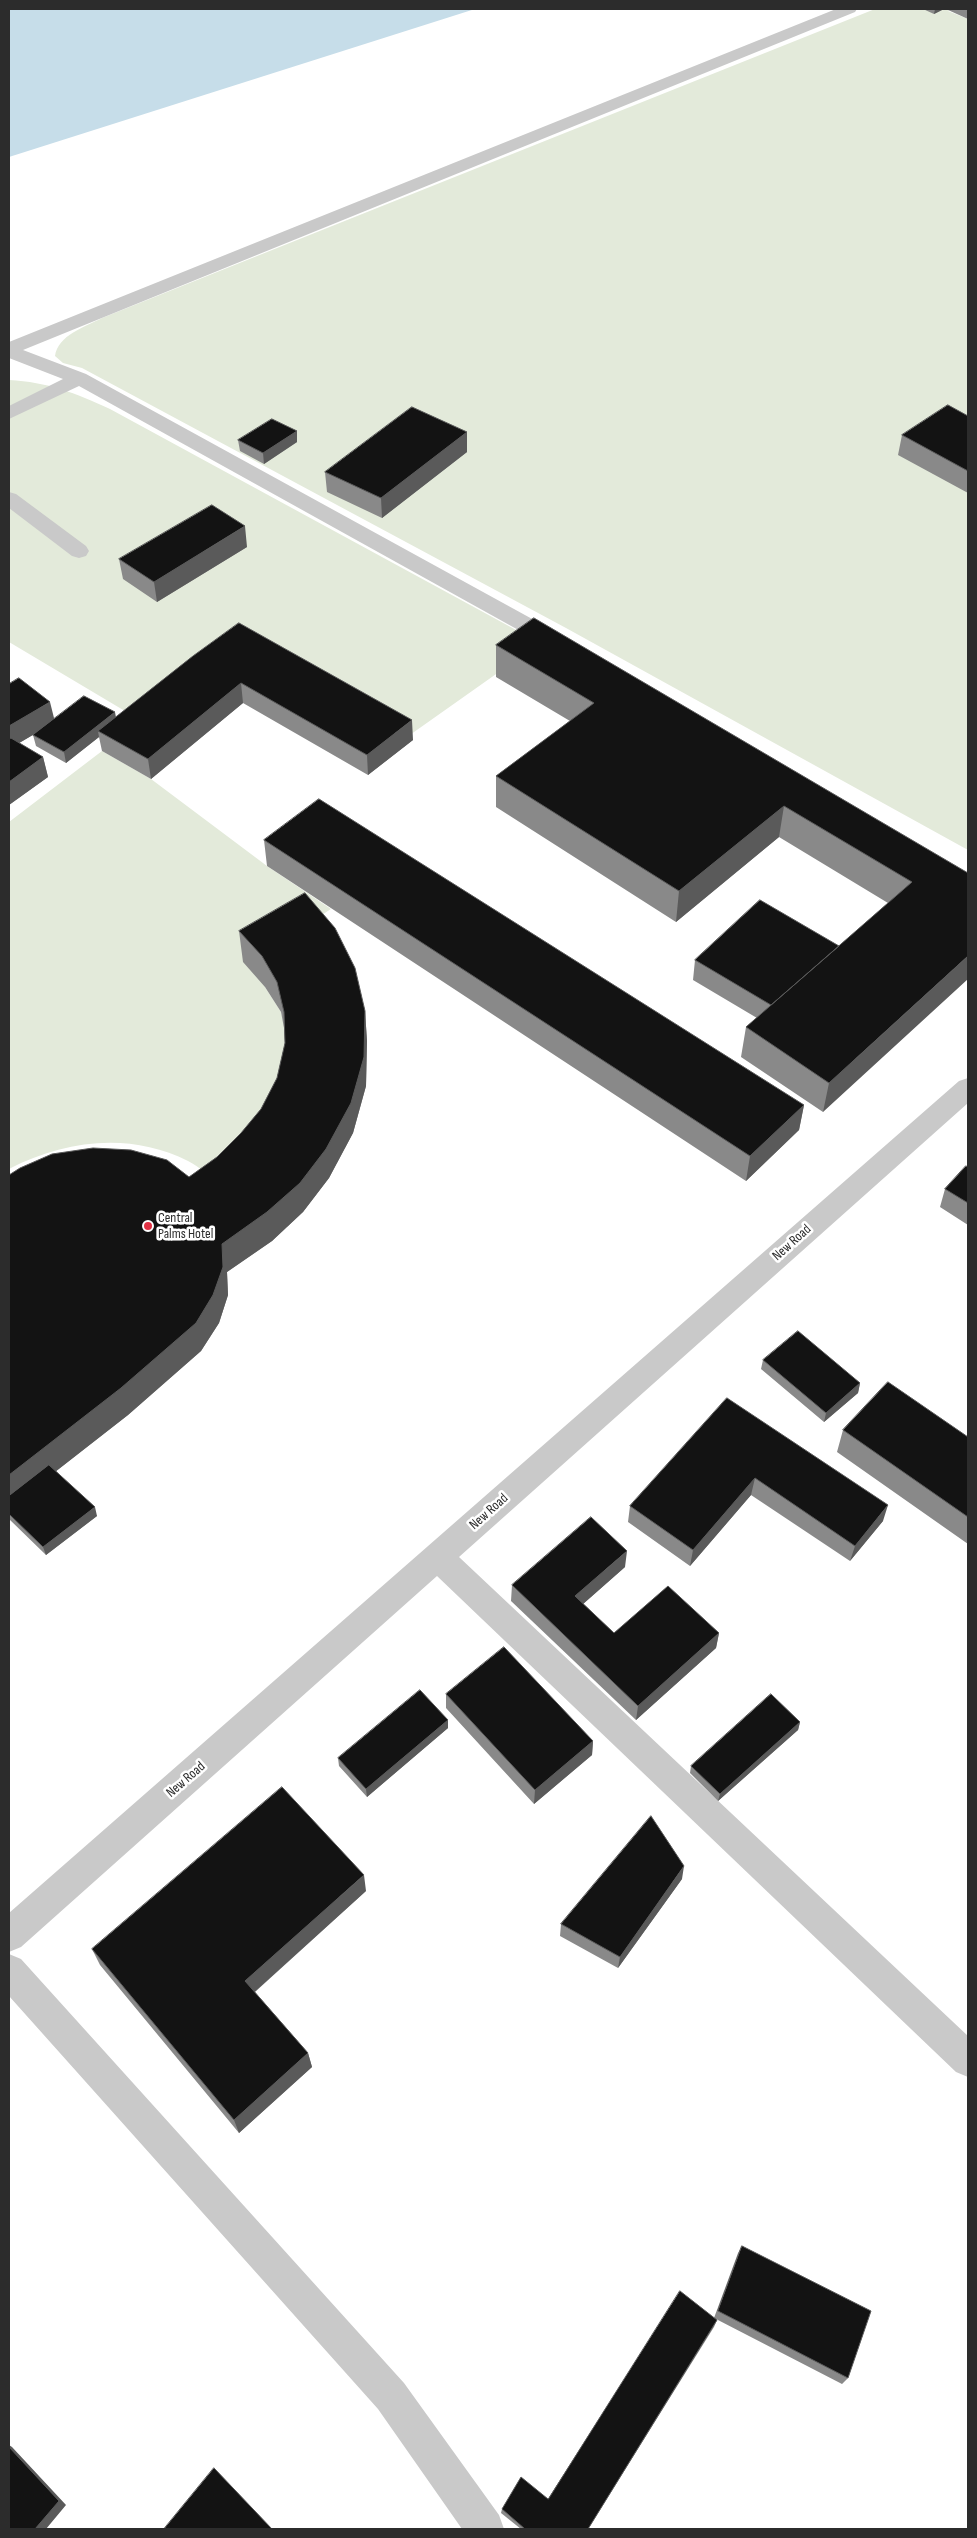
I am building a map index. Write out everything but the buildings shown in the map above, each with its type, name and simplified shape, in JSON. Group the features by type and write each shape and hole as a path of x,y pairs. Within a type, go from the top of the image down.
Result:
{"street":[{"path":"9,350 848,9"},
{"path":"9,350 79,378 573,651"},
{"path":"9,413 79,378"},
{"path":"9,498 78,551"},
{"name":"New Road","path":"9,1935 968,1088"},
{"path":"438,1557 967,2057"},
{"path":"9,1972 391,2396 485,2529"}],"green space":[{"path":"875,9 951,9 948,11 968,19 968,850 566,628 82,368 63,363 55,356 61,342 73,332 102,318"},
{"path":"9,380 36,383 61,389 110,409 540,643 407,737 242,643 140,720 9,642"},
{"path":"102,751 151,779 267,866 331,909 308,924 265,987 281,1012 288,1042 288,1073 222,1186 188,1161 166,1152 121,1143 98,1143 52,1151 9,1169 9,822"}],"water":[{"path":"9,9 475,9 9,157"}],"place":[{"name":"Central Palms Hotel","path":"148,1226"}]}
